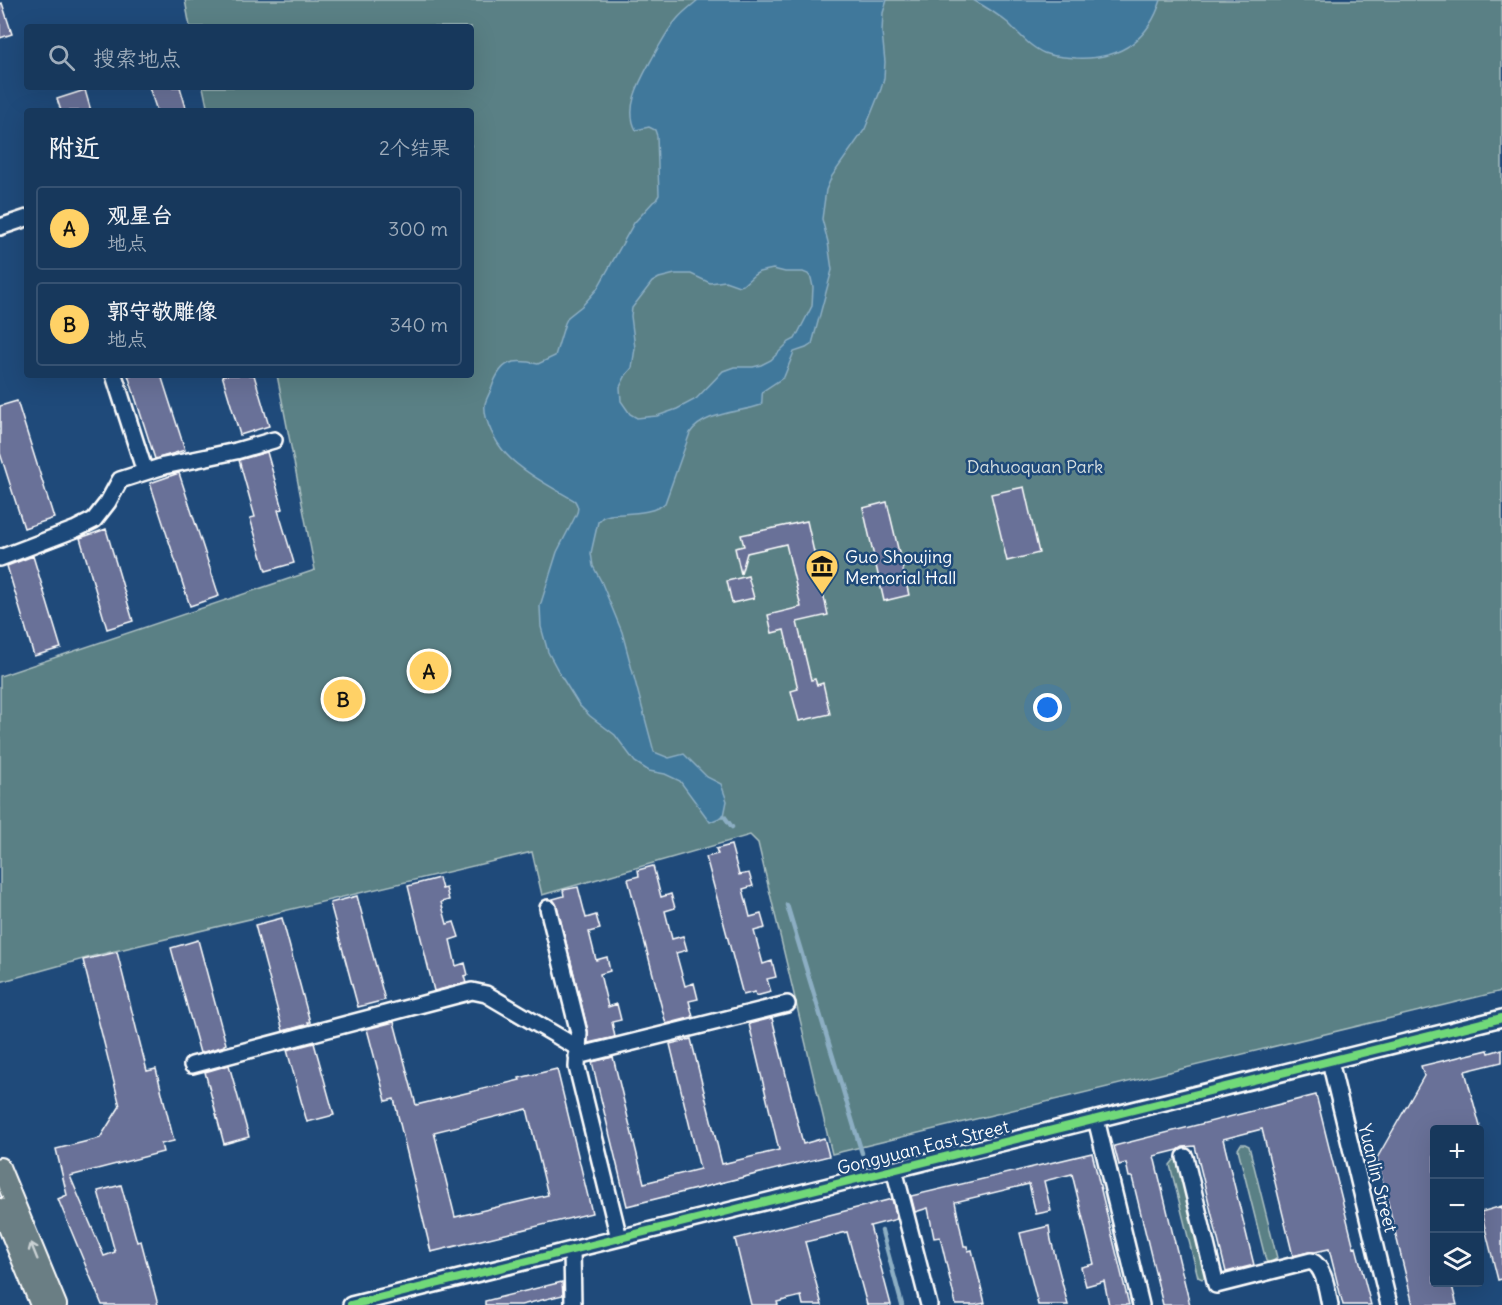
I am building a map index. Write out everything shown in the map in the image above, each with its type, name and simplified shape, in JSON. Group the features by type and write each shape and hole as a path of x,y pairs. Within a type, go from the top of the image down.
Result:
{"main road":[{"path":"0,1167 57,1305"},
{"path":"0,1208 40,1305"}],"street":[{"path":"0,227 24,219"},
{"path":"115,378 145,472"},
{"path":"0,558 94,520 108,502 120,480 164,466 236,451 274,440"},
{"path":"548,908 579,1033 577,1067 619,1238"},
{"path":"192,1065 472,991 486,994 578,1052 787,1004"},
{"name":"Gongyuan East Street","path":"351,1305 1502,1018"},
{"name":"Yuanlin Street","path":"1330,1061 1389,1305"},
{"path":"1096,1119 1141,1305"},
{"path":"1185,1157 1216,1284 1311,1262 1316,1263 1321,1269 1330,1305"},
{"path":"894,1169 929,1305"},
{"path":"572,1250 573,1305"}],"green space":[{"name":"Dahuoquan Park","path":"185,0 1502,0 1502,991 832,1154 758,843 750,835 542,895 532,852 94,956 0,982 0,676 315,570 278,378 474,378 474,108 207,108 204,90 474,90 474,24 189,24"},
{"path":"1241,1144 1249,1146 1277,1258 1270,1263 1266,1261 1238,1149"},
{"path":"1174,1160 1181,1162 1209,1274 1202,1279 1198,1277 1170,1165"}],"water":[{"path":"698,0 887,0 883,13 885,62 881,89 865,129 832,176 826,190 822,219 832,270 812,344 794,352 784,377 763,391 761,405 722,414 696,426 690,433 665,503 647,511 603,517 598,522 591,553 593,566 622,632 654,752 669,758 684,754 707,777 721,784 727,801 724,816 710,822 680,781 665,774 649,771 635,762 615,735 579,705 561,676 548,652 541,627 540,606 557,552 578,511 577,506 575,501 529,473 506,454 491,431 485,410 495,378 504,367 521,361 538,364 555,356 568,317 597,289 634,223 659,195 657,136 655,130 649,127 636,130 633,121 633,101 640,82 668,32 679,16","holes":["773,269 808,274 813,287 812,306 795,339 771,360 761,365 734,367 723,371 696,399 677,409 657,416 637,418 630,414 621,401 620,387 632,368 635,348 632,308 652,282 675,274 691,274 710,283 725,281 739,286 759,272"]},
{"path":"973,0 1161,0 1148,27 1130,45 1106,56 1076,58 1044,53 1025,40 1004,20"}],"building":[{"path":"2,3 12,34 0,38 0,4"},
{"path":"85,90 90,108 60,108 57,99"},
{"path":"150,90 181,90 186,108 156,108"},
{"path":"129,378 162,378 185,450 155,459"},
{"path":"223,378 255,378 269,426 240,435"},
{"path":"17,401 54,518 24,528 0,453 0,406"},
{"path":"267,452 283,509 278,510 294,563 266,571 250,518 255,517 239,460"},
{"path":"179,473 219,596 190,606 150,483"},
{"path":"1024,487 1039,553 1007,561 991,494"},
{"path":"887,502 909,595 884,601 863,508"},
{"path":"807,521 828,615 797,622 811,680 815,679 817,685 823,683 830,714 799,721 791,691 798,689 784,630 772,633 768,615 801,607 786,544 747,553 741,574 735,548 744,546 741,535"},
{"path":"106,529 133,621 107,629 80,538"},
{"path":"33,556 61,648 34,656 7,566"},
{"path":"748,576 754,598 732,603 727,581"},
{"path":"731,845 739,875 749,873 753,886 743,889 750,917 761,914 765,928 754,931 763,964 772,961 776,977 767,979 771,992 756,996 755,992 743,995 706,857 718,854 716,849"},
{"path":"653,866 661,897 671,894 675,908 665,911 672,939 683,936 687,950 676,953 685,986 694,983 698,999 689,1001 693,1017 666,1024 628,879 639,876 638,870"},
{"path":"439,878 442,889 446,888 449,900 441,902 447,924 454,922 459,937 450,940 456,966 465,963 468,975 464,976 466,983 434,991 408,886"},
{"path":"578,887 586,918 596,915 600,929 589,932 596,960 607,957 610,971 600,974 608,1007 617,1004 621,1020 612,1022 615,1037 588,1043 588,1031 557,906 553,899 564,896 563,890"},
{"path":"357,896 385,1000 358,1007 330,903"},
{"path":"282,918 310,1022 283,1031 255,925"},
{"path":"198,940 226,1044 200,1053 171,948"},
{"path":"117,952 147,1071 156,1069 174,1141 161,1144 163,1152 70,1176 104,1256 115,1252 98,1191 121,1185 137,1242 141,1241 158,1305 102,1305 58,1199 67,1195 56,1149 100,1138 120,1106 83,960"},
{"path":"772,1018 803,1144 824,1138 829,1156 627,1206 592,1062 613,1057 644,1183 700,1169 670,1044 691,1039 722,1164 779,1150 749,1024"},
{"path":"394,1022 416,1105 557,1069 592,1213 431,1252 394,1099 386,1101 367,1029","holes":["527,1109 548,1195 455,1217 434,1132"]},
{"path":"314,1043 334,1115 307,1122 287,1050"},
{"path":"1502,1049 1502,1062 1465,1071 1480,1125 1430,1125 1430,1287 1452,1287 1457,1305 1413,1305 1377,1158 1424,1076 1421,1066 1488,1050 1489,1053"},
{"path":"229,1065 249,1137 224,1144 205,1072"},
{"path":"1316,1095 1354,1248 1356,1247 1371,1305 1343,1305 1329,1249 1293,1256 1262,1129 1223,1139 1254,1265 1226,1272 1195,1146 1183,1147 1154,1156 1190,1305 1163,1305 1132,1177 1129,1177 1126,1163 1119,1165 1114,1146"},
{"path":"1092,1153 1129,1305 1109,1305 1104,1281 1086,1286 1081,1267 1094,1264 1072,1174 1044,1181 1051,1211 1036,1214 1029,1184 955,1202 964,1246 967,1246 968,1251 972,1250 985,1303 956,1305 940,1237 934,1238 928,1208 915,1212 911,1196"},
{"path":"892,1199 897,1219 870,1226 891,1305 867,1305 847,1232 805,1242 822,1305 803,1305 801,1296 777,1302 778,1305 751,1305 735,1239"},
{"path":"1502,1206 1502,1279 1498,1280 1484,1224 1484,1211"},
{"path":"1049,1226 1068,1305 1038,1305 1020,1233"},
{"path":"562,1282 563,1295 521,1305 485,1305 485,1301"}],"waterway":[{"path":"724,816 732,827"},
{"path":"787,905 862,1153"},
{"path":"882,1231 902,1305"}],"cycle path":[{"path":"351,1305 1502,1018"}],"place":[{"name":"Guo Shoujing Memorial Hall","path":"822,595"},
{"name":"观星台","path":"429,671"},
{"name":"郭守敬雕像","path":"343,699"}]}
